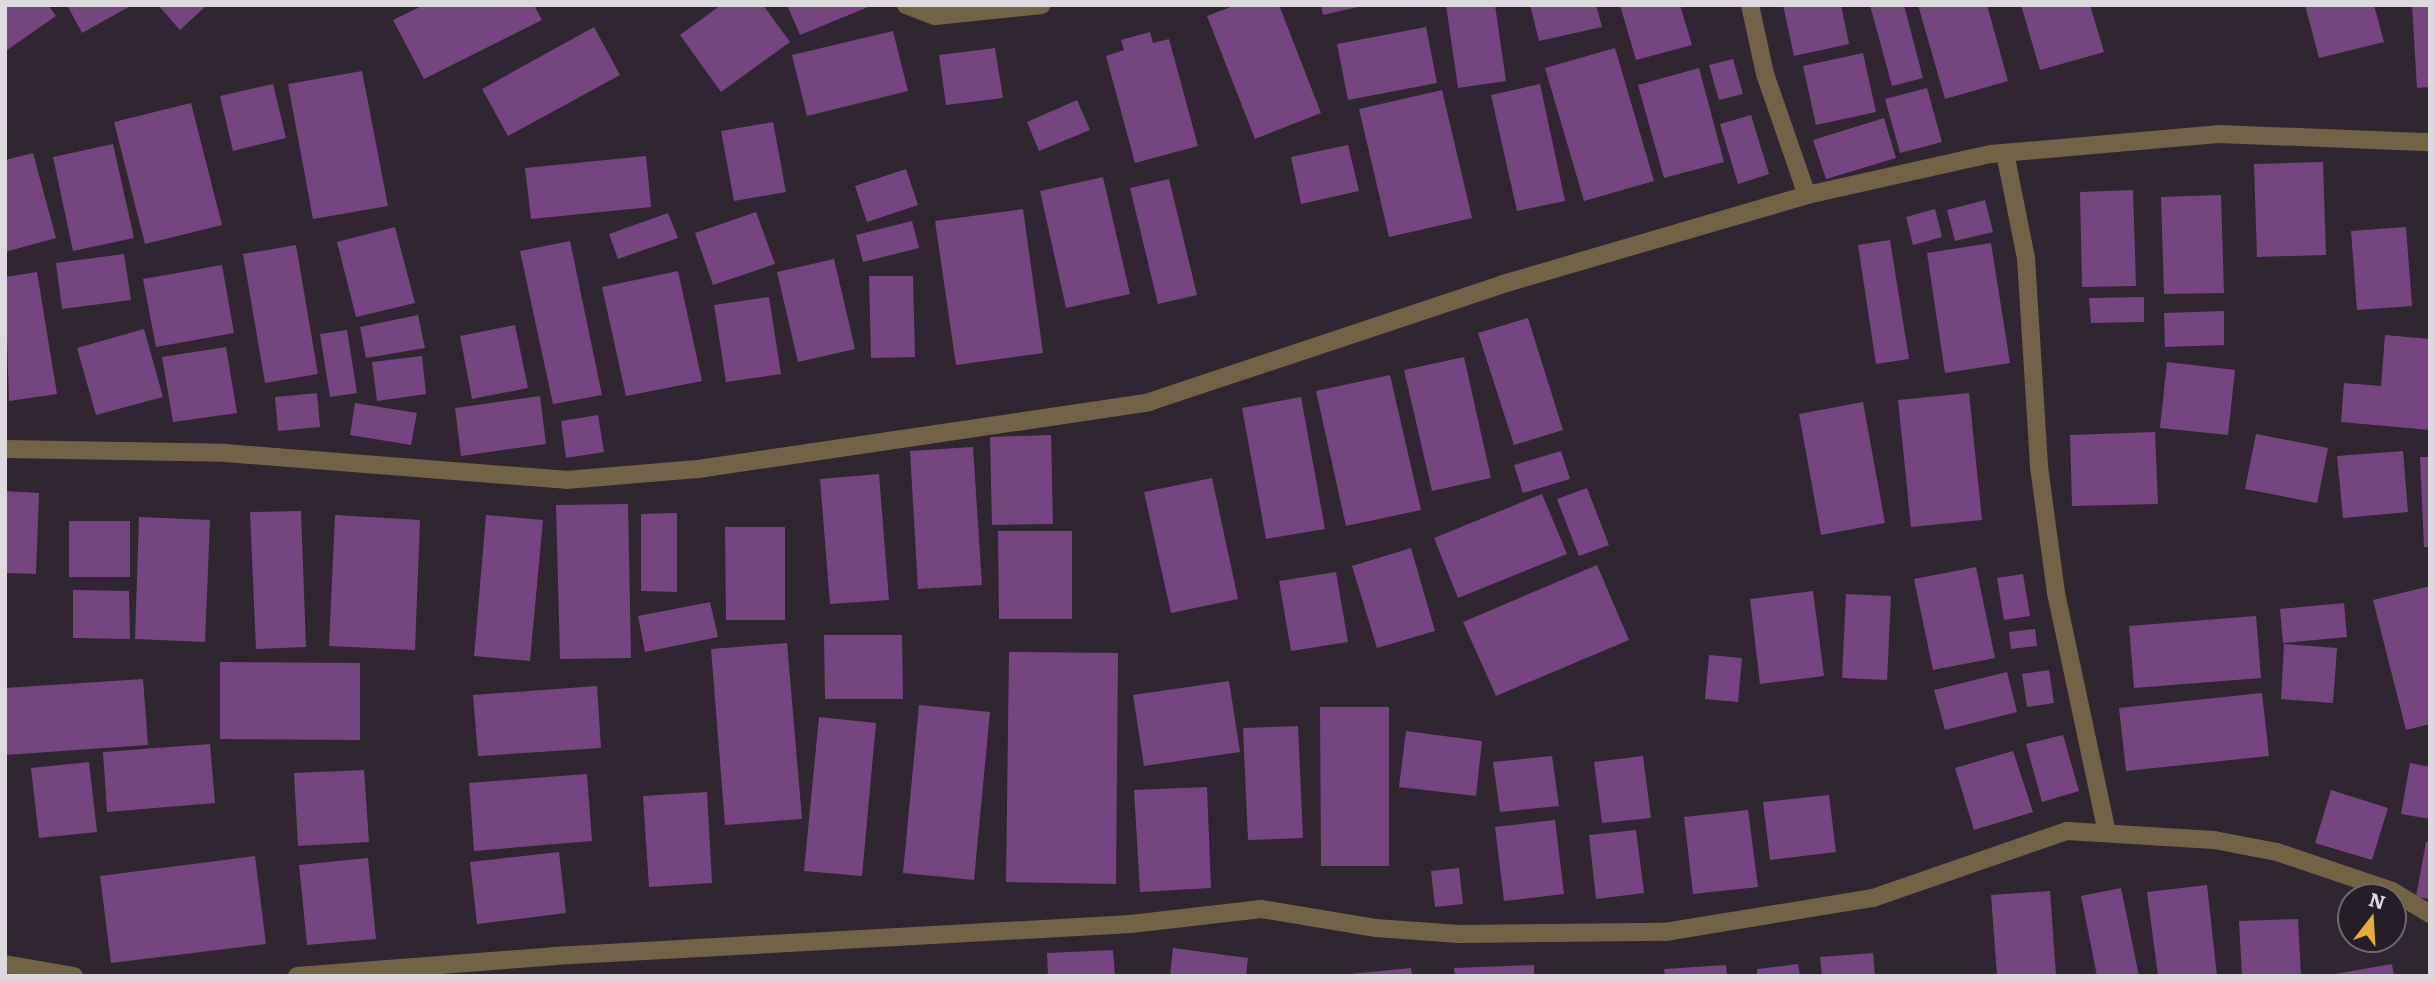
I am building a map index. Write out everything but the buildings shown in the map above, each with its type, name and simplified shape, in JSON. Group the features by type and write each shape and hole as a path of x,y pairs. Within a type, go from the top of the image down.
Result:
{"street":[{"path":"906,5 935,16 1041,5"},
{"path":"1750,5 1765,74 1807,195"},
{"path":"5,449 225,453 566,480 698,469 1149,402 1503,284 1807,195 2005,153 2218,134 2430,142"},
{"path":"2005,153 2026,258 2039,467 2056,593 2107,833"},
{"path":"296,976 554,956 1131,924 1261,909 1376,928 1459,934 1665,932 1872,898 2067,831 2214,840 2277,852 2392,891 2430,914"},
{"path":"5,964 74,976"}]}
